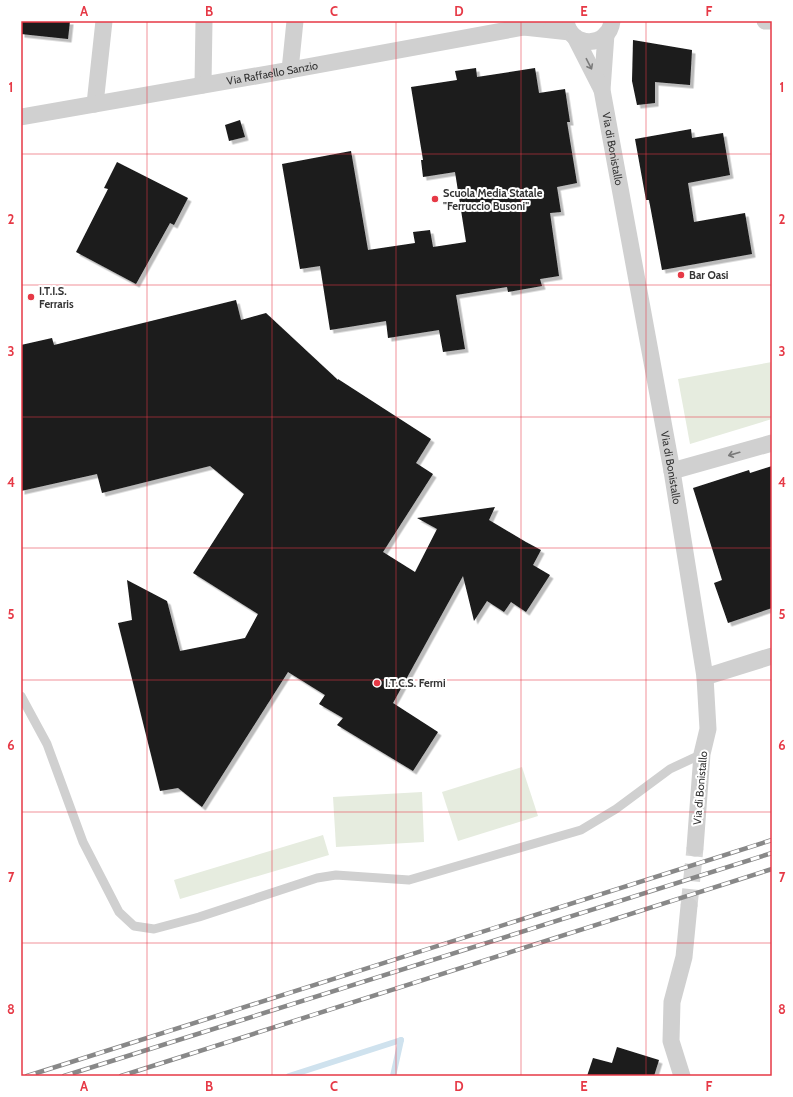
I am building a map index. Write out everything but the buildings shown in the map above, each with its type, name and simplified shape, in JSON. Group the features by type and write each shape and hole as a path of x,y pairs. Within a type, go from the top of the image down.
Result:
{"street":[{"path":"95,104 104,21"},
{"path":"203,85 204,21"},
{"path":"290,70 295,21"},
{"path":"765,21 772,21"},
{"name":"Via Raffaello Sanzio","path":"21,117 290,70 530,24 570,30 581,41 588,42 601,38 614,25"},
{"name":"Via di Bonistallo","path":"602,90 614,25"},
{"name":"Via di Bonistallo","path":"570,30 602,90 672,471 705,677 708,729 702,754 695,848"},
{"path":"672,471 772,443"},
{"path":"705,677 772,656"},
{"path":"682,1076 671,1041 672,1002 684,957 690,906"}],"lane":[{"path":"21,696 47,744 83,842 119,912 134,926 154,929 199,917 317,878 336,875 409,880 581,830 616,809 670,769 702,754"}],"shaded area":[{"path":"772,362 772,419 690,444 678,379"},
{"path":"522,767 538,816 458,841 442,792"},
{"path":"422,792 424,842 336,847 333,797"},
{"path":"323,835 329,855 180,899 174,880"}],"waterway":[{"path":"289,1076 401,1040"},
{"path":"393,1076 401,1040"}],"tunnel":[{"path":"689,906 695,848"}],"railway":[{"path":"27,1076 772,840"},
{"path":"64,1076 772,853"},
{"path":"121,1076 772,869"}],"place":[{"name":"Scuola Media Statale \"Ferruccio Busoni\"","path":"435,199"},
{"name":"Bar Oasi","path":"681,275"},
{"name":"I.T.I.S. Ferraris","path":"31,297"},
{"name":"I.T.C.S. Fermi","path":"377,683"}]}
